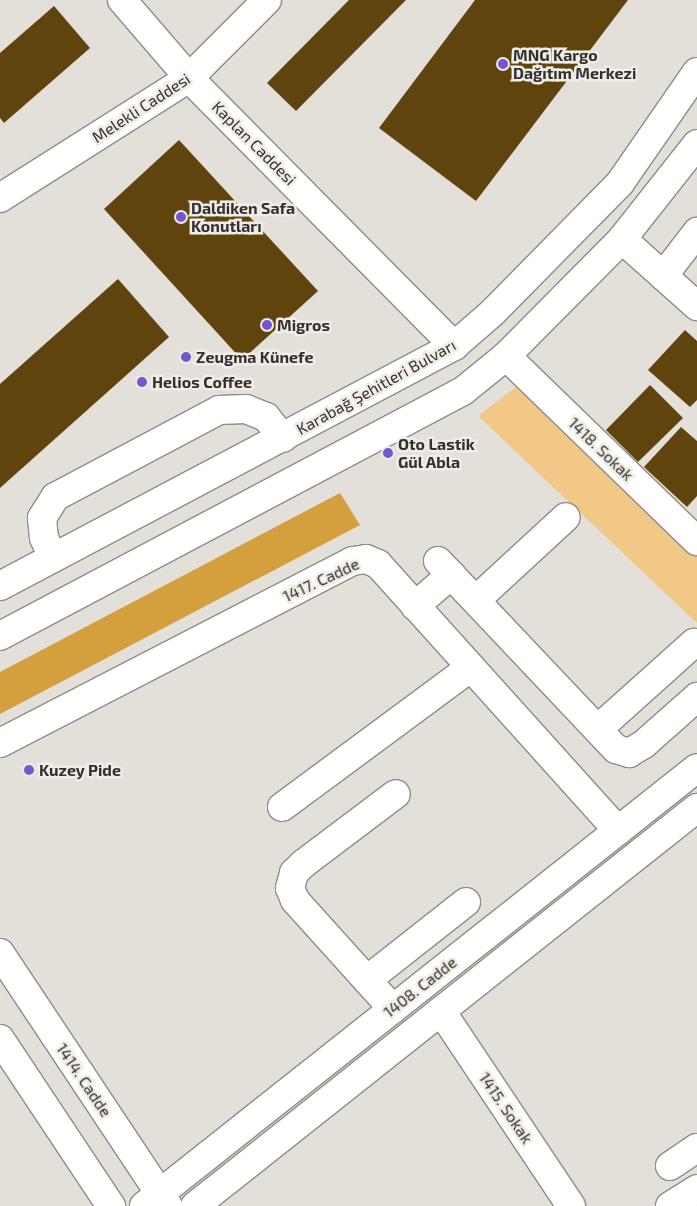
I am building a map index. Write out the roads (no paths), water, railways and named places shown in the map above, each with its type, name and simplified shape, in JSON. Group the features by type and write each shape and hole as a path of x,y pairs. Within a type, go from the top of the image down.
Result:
{"main road":[{"name":"Kaplan Caddesi","path":"122,0 189,78 454,346"},
{"name":"Melekli Caddesi","path":"0,198 189,78 267,0"},
{"name":"Karabağ Şehitleri Bulvarı","path":"0,586 454,346 492,313 620,183 697,72"},
{"path":"0,636 445,402 506,356 622,239 697,144"},
{"path":"663,276 697,232"},
{"path":"622,239 697,306"},
{"name":"1418. Sokak","path":"506,356 697,541"},
{"path":"53,558 44,538 42,518 55,497 219,410 246,409 266,416 283,438"},
{"path":"476,600 566,517"},
{"name":"1417. Cadde","path":"0,744 353,561 366,559 378,564 618,831"},
{"path":"416,606 444,568 616,749 629,753 697,697"},
{"path":"598,728 694,643"},
{"path":"282,807 471,667"},
{"name":"1408. Cadde","path":"157,1202 393,1009 697,768"},
{"path":"393,1009 295,900 290,888 294,874 303,864 396,794"},
{"name":"1408. Cadde","path":"195,1206 697,808"},
{"path":"367,980 466,902"},
{"name":"1414. Cadde","path":"0,953 157,1202"},
{"name":"1415. Sokak","path":"441,1011 571,1206"},
{"path":"0,1039 111,1206"},
{"path":"670,1166 697,1148"},
{"path":"670,1206 697,1189"}],"place":[{"name":"MNG Kargo Dağıtım Merkezi","path":"503,64"},
{"name":"Daldiken Safa Konutları","path":"181,217"},
{"name":"Migros","path":"267,325"},
{"name":"Zeugma Künefe","path":"186,357"},
{"name":"Helios Coffee","path":"142,382"},
{"name":"Oto Lastik Gül Abla","path":"388,453"},
{"name":"Kuzey Pide","path":"29,770"}]}
